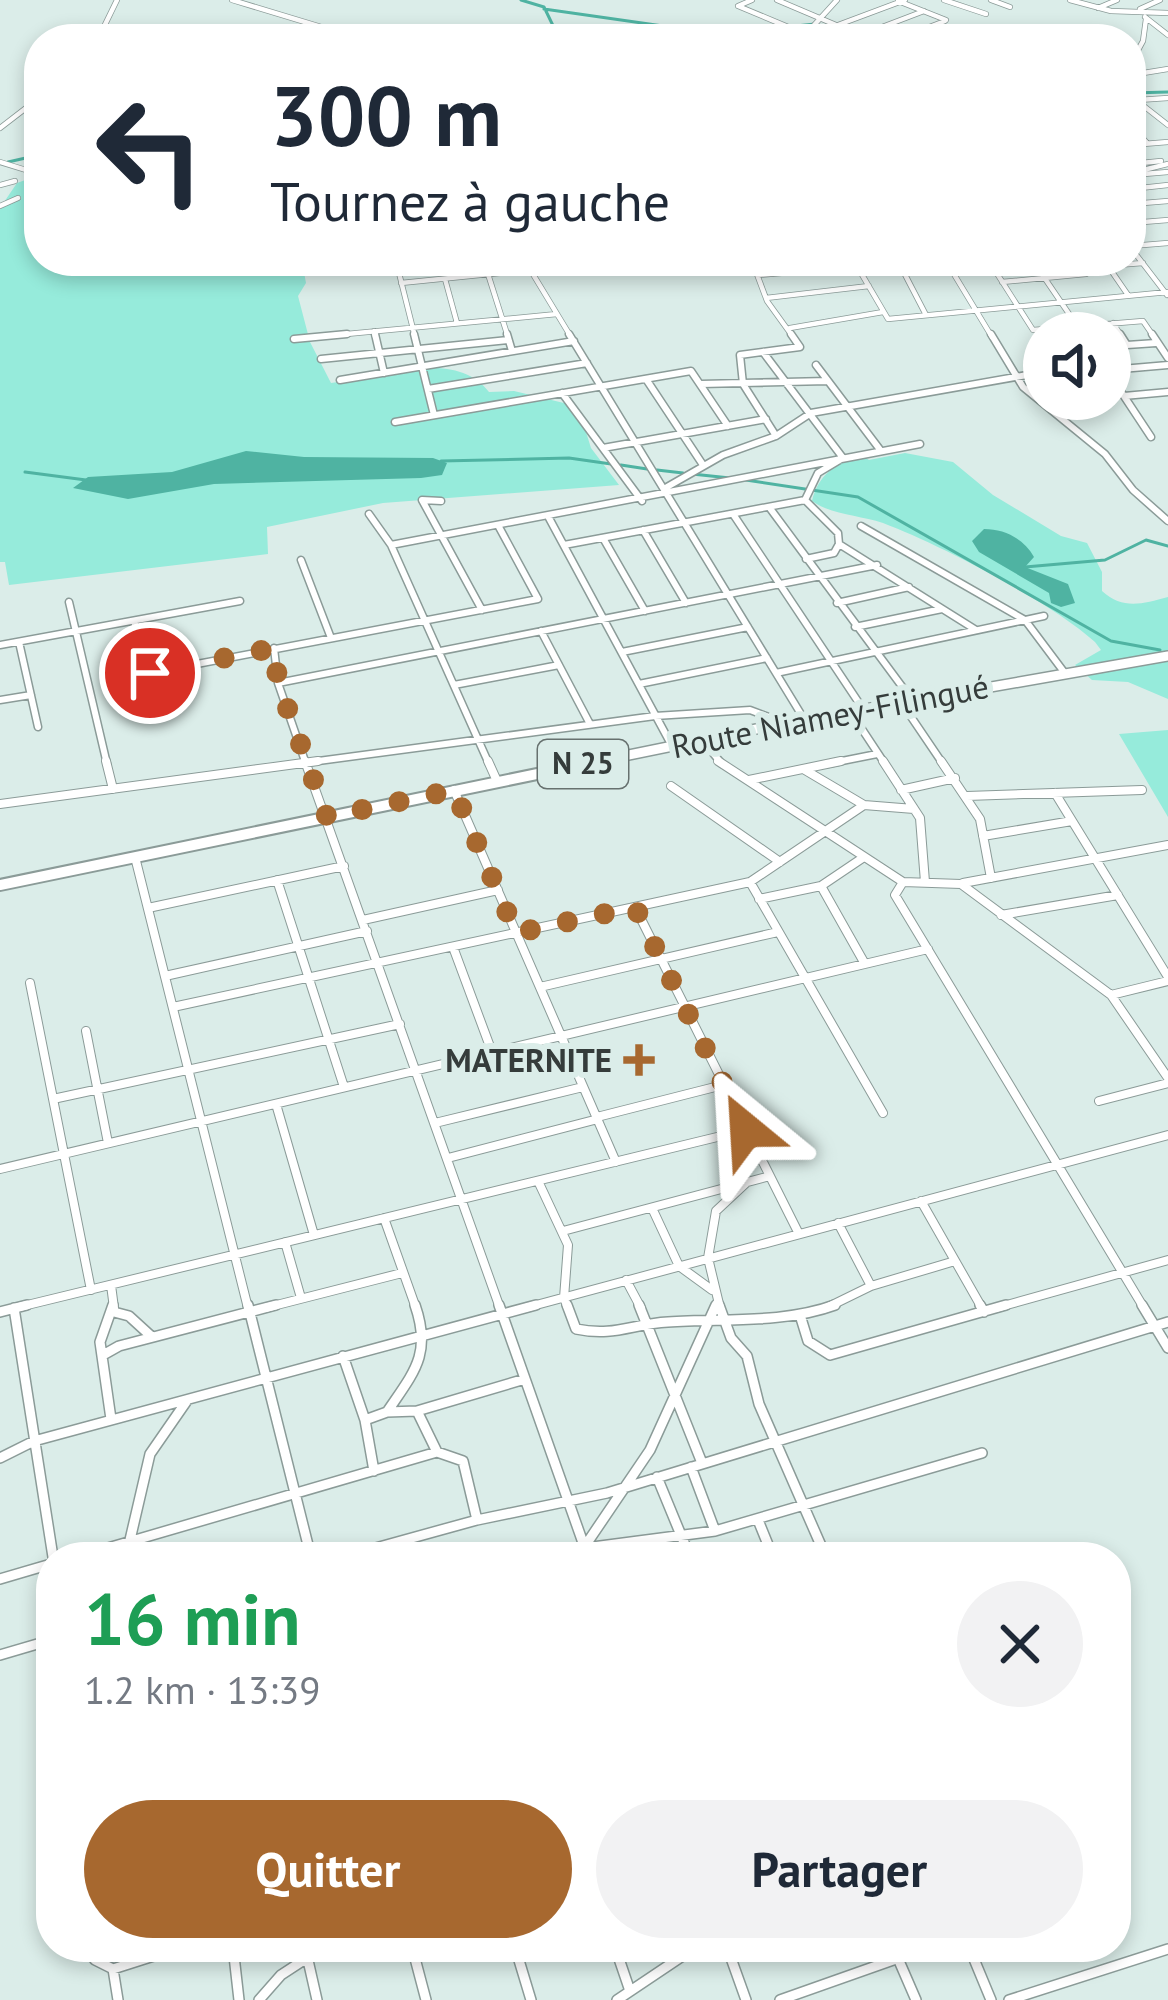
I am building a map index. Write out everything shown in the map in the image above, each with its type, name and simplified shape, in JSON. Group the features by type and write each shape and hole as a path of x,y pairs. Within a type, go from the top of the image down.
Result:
{"main road":[{"name":"Route Niamey-Filingué","path":"0,885 804,719 1168,656"}],"street":[{"path":"232,0 311,24"},
{"path":"752,0 738,6 782,24"},
{"path":"777,0 833,24"},
{"path":"815,24 837,0"},
{"path":"944,0 986,14"},
{"path":"991,0 1010,7"},
{"path":"1070,0 1098,8 1165,13"},
{"path":"1098,8 1117,0"},
{"path":"1136,12 1157,0 1165,13"},
{"path":"842,24 900,1 946,20 936,24"},
{"path":"889,24 924,11"},
{"path":"1136,12 1168,35"},
{"path":"1146,19 1146,24"},
{"path":"0,128 24,110"},
{"path":"1146,142 1168,142"},
{"path":"0,185 15,181"},
{"path":"0,206 18,198"},
{"path":"1146,267 1167,294"},
{"path":"400,276 434,415"},
{"path":"401,283 466,276"},
{"path":"489,276 512,351"},
{"path":"535,276 804,719"},
{"path":"758,276 766,298 800,347 740,356 743,384 776,436"},
{"path":"863,276 888,319 1167,294"},
{"path":"905,276 926,315"},
{"path":"954,276 1023,387 1105,454 1133,490 1168,521"},
{"path":"998,276 1023,315"},
{"path":"1002,282 1036,276"},
{"path":"1043,276 1068,312"},
{"path":"1088,276 1103,298"},
{"path":"1115,276 1129,296"},
{"path":"445,278 457,323"},
{"path":"766,298 868,286"},
{"path":"789,328 883,312"},
{"path":"294,339 557,314"},
{"path":"1131,322 1143,321 1168,362 1131,369"},
{"path":"374,332 384,373"},
{"path":"321,359 508,340"},
{"path":"340,380 574,341"},
{"path":"1131,345 1158,343"},
{"path":"764,352 843,458"},
{"path":"428,389 587,364"},
{"path":"816,365 880,451"},
{"path":"395,422 691,371 728,426"},
{"path":"668,496 668,487 704,465 776,436 811,412 1023,374"},
{"path":"646,379 704,465"},
{"path":"699,384 828,381"},
{"path":"1131,395 1168,392"},
{"path":"562,393 642,501"},
{"path":"1131,407 1151,437"},
{"path":"603,448 766,419"},
{"path":"391,545 642,501 920,444"},
{"path":"806,500 818,473 843,458"},
{"path":"441,501 422,500 482,610"},
{"path":"564,545 806,500"},
{"path":"806,500 838,533 839,544 834,553 806,559"},
{"path":"769,507 968,796 983,836 991,878"},
{"path":"369,514 391,545 497,782"},
{"path":"733,514 863,709"},
{"path":"549,518 672,746"},
{"path":"862,526 1025,620 1064,672"},
{"path":"134,621 150,673 538,598 499,527"},
{"path":"643,530 686,603"},
{"path":"603,538 645,610"},
{"path":"839,544 976,630"},
{"path":"301,560 331,638"},
{"path":"278,682 877,565"},
{"path":"837,602 911,586"},
{"path":"0,645 240,601"},
{"path":"69,602 112,789"},
{"path":"855,627 944,608"},
{"path":"776,673 1044,616"},
{"path":"622,652 748,627"},
{"path":"541,631 590,724"},
{"path":"20,642 38,727"},
{"path":"274,648 278,682 582,1542"},
{"path":"638,684 767,658"},
{"path":"453,685 559,664"},
{"path":"0,700 31,694"},
{"path":"0,804 655,716 750,710 785,723"},
{"path":"850,711 920,818 925,882"},
{"path":"702,740 716,760 903,882 961,884 1168,845"},
{"path":"747,780 877,754"},
{"path":"803,769 864,806 914,809"},
{"path":"901,790 955,778"},
{"path":"671,786 780,862"},
{"path":"454,790 616,1162"},
{"path":"968,796 1142,790"},
{"path":"1055,793 1168,979 1111,994"},
{"path":"173,1007 750,882 864,806"},
{"path":"983,836 1072,821"},
{"path":"760,898 821,886 864,856"},
{"path":"135,857 306,1542"},
{"path":"148,908 344,866"},
{"path":"278,880 344,1088"},
{"path":"750,882 883,1113"},
{"path":"903,882 895,895 1168,1348"},
{"path":"961,884 1111,994 1168,1080 1099,1101"},
{"path":"821,886 865,964"},
{"path":"363,920 498,890"},
{"path":"1001,915 1118,895"},
{"path":"635,907 799,1234"},
{"path":"165,976 367,931"},
{"path":"540,987 779,932"},
{"path":"453,946 492,1052"},
{"path":"0,1169 928,949"},
{"path":"30,983 91,1290"},
{"path":"53,1099 400,1024"},
{"path":"86,1031 108,1143"},
{"path":"447,1159 724,1085"},
{"path":"435,1123 583,1087"},
{"path":"276,1104 314,1235"},
{"path":"0,1312 746,1130"},
{"path":"0,1458 34,1441 192,1397 1168,1135"},
{"path":"563,1231 770,1177"},
{"path":"538,1180 568,1245 564,1298 576,1329 583,1332 606,1336 649,1325 800,1316 832,1307 871,1286 955,1261"},
{"path":"716,1211 747,1182"},
{"path":"713,1189 716,1211 708,1258 716,1296 723,1319 747,1356 775,1441 820,1542"},
{"path":"921,1202 985,1312"},
{"path":"652,1208 676,1267 716,1296"},
{"path":"384,1218 425,1334 414,1372 387,1412"},
{"path":"838,1223 871,1286"},
{"path":"285,1242 301,1298"},
{"path":"800,1316 807,1341 815,1351 830,1355 1168,1260"},
{"path":"103,1355 152,1337 402,1273"},
{"path":"626,1280 649,1325 673,1391 716,1531"},
{"path":"111,1285 114,1312 100,1342 111,1420"},
{"path":"592,1542 650,1450 716,1296"},
{"path":"14,1309 49,1542"},
{"path":"114,1312 129,1316 152,1337"},
{"path":"397,1542 624,1487 1168,1322"},
{"path":"344,1356 365,1420 374,1471"},
{"path":"365,1420 387,1412 417,1411 525,1379"},
{"path":"128,1542 134,1504 157,1439 192,1397"},
{"path":"417,1411 437,1452"},
{"path":"131,1542 437,1452 463,1461 477,1520"},
{"path":"634,1542 681,1532 716,1531 982,1453"},
{"path":"657,1477 685,1542"},
{"path":"758,1519 767,1542"},
{"path":"0,1579 36,1567"},
{"path":"0,1654 36,1644"},
{"path":"1131,1961 1168,1949"},
{"path":"99,1962 113,1969 135,1962"},
{"path":"235,1962 239,2000"},
{"path":"259,2000 295,1962"},
{"path":"308,1962 317,2000"},
{"path":"416,1962 426,2000"},
{"path":"520,1962 531,2000"},
{"path":"620,1962 630,1991"},
{"path":"617,2000 674,1962"},
{"path":"732,1962 746,2000"},
{"path":"780,2000 873,1962"},
{"path":"899,1962 916,2000"},
{"path":"975,1962 991,2000"},
{"path":"1010,2000 1128,1962"},
{"path":"113,1969 118,2000"}],"shaded area":[{"path":"24,180 24,276 305,276 298,296 310,342 331,383 437,368 475,379 489,392 514,391 568,404 591,448 619,485 383,503 267,527 268,554 9,585 5,562 0,562 0,208 17,183"},
{"path":"246,451 304,457 433,458 447,463 442,475 421,478 214,484 128,499 73,488 88,477 172,472"},
{"path":"905,453 953,462 993,495 1061,536 1087,543 1102,572 1102,591 1110,597 1133,604 1168,597 1168,699 1128,682 1092,680 1075,665 1101,650 1095,642 994,575 883,523 812,501 823,477 843,461 860,454 869,460"},
{"path":"984,529 1019,540 1034,557 1025,567 1068,584 1075,603 1061,607 1051,603 1049,593 979,552 972,541"},
{"path":"1168,730 1168,817 1119,734"}],"waterway":[{"path":"521,0 545,9"},
{"path":"545,9 649,24"},
{"path":"545,9 552,24"},
{"path":"1146,93 1168,92"},
{"path":"8,162 24,158"},
{"path":"441,461 569,458 611,464"},
{"path":"621,465 647,469"},
{"path":"657,470 683,473"},
{"path":"25,472 86,480"},
{"path":"692,474 730,478"},
{"path":"746,480 858,497 1111,641 1160,650"},
{"path":"1025,567 1105,560 1146,540 1168,546"}],"place":[{"name":"MATERNITE","path":"639,1060"}],"route":[{"path":"150,673 274,648 278,682 327,817 454,790 516,933 635,907 746,1130"}]}
